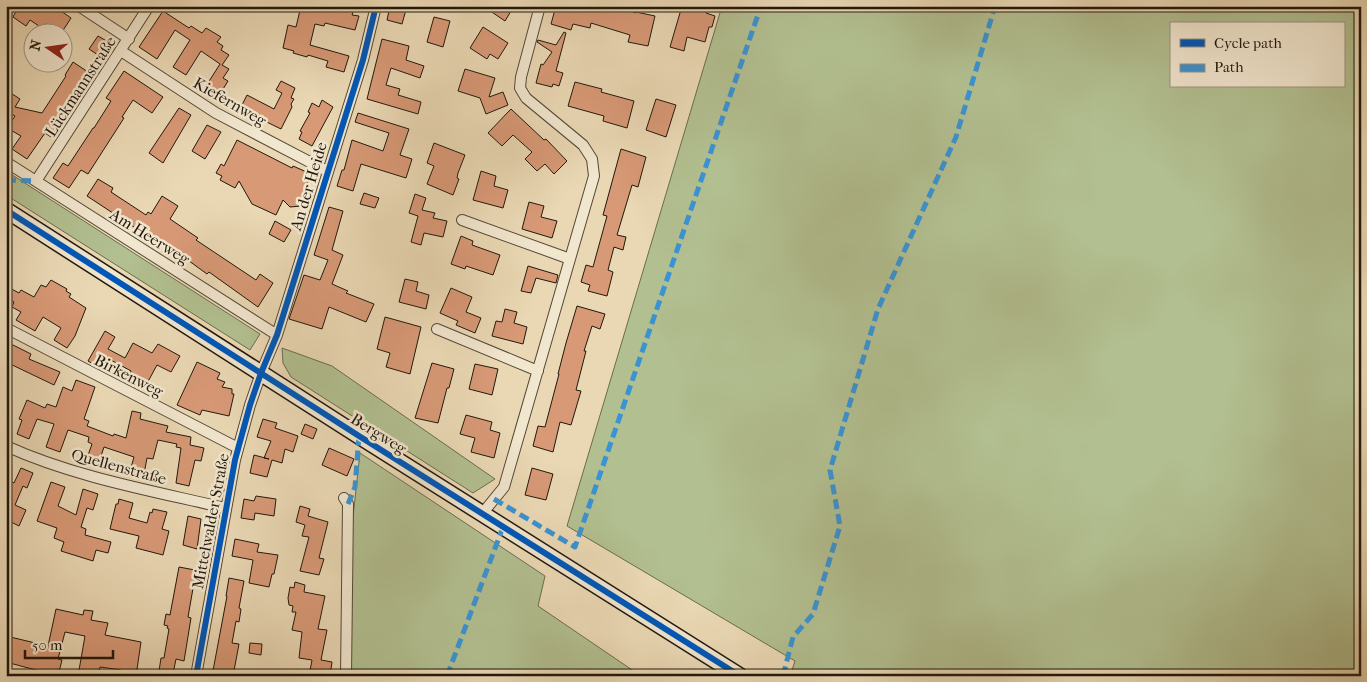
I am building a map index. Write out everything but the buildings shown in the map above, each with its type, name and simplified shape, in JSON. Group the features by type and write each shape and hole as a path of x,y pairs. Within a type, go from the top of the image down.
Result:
{"main road":[{"name":"Bergweg","path":"6,210 482,514 740,676"}],"street":[{"path":"79,6 129,39"},
{"name":"Lückmannstraße","path":"36,181 149,6"},
{"name":"An der Heide","path":"261,373 277,335 363,60 376,6"},
{"path":"482,514 504,487 594,176 592,159 583,145 526,98 520,88 521,77 540,6"},
{"name":"Kiefernweg","path":"121,52 216,113 327,171"},
{"name":"Am Heerweg","path":"6,162 277,335"},
{"path":"462,220 570,260"},
{"name":"Birkenweg","path":"6,328 238,448"},
{"path":"437,329 538,371"},
{"name":"Mittelwalder Straße","path":"196,676 225,508 238,448 261,373"},
{"name":"Quellenstraße","path":"6,446 118,483 225,508"},
{"path":"344,498 348,504 346,676"}],"green space":[{"path":"722,6 1361,6 1361,676 790,676 795,661 567,526"},
{"path":"6,171 260,334 250,350 6,195"},
{"path":"282,348 332,366 495,479 473,493 291,377 283,363"},
{"path":"360,453 545,576 538,606 641,676 350,676 352,526"}],"marked path":[{"path":"494,499 575,547 761,6"},
{"path":"783,676 793,637 813,614 840,526 830,470 878,309 956,137 995,6"},
{"path":"6,180 36,181"},
{"path":"348,504 355,487 359,436"},
{"path":"447,676 503,527"}],"cycle path":[{"path":"196,676 235,460 250,405 277,335 363,60 376,6"},
{"path":"6,210 359,436 740,676"}]}
